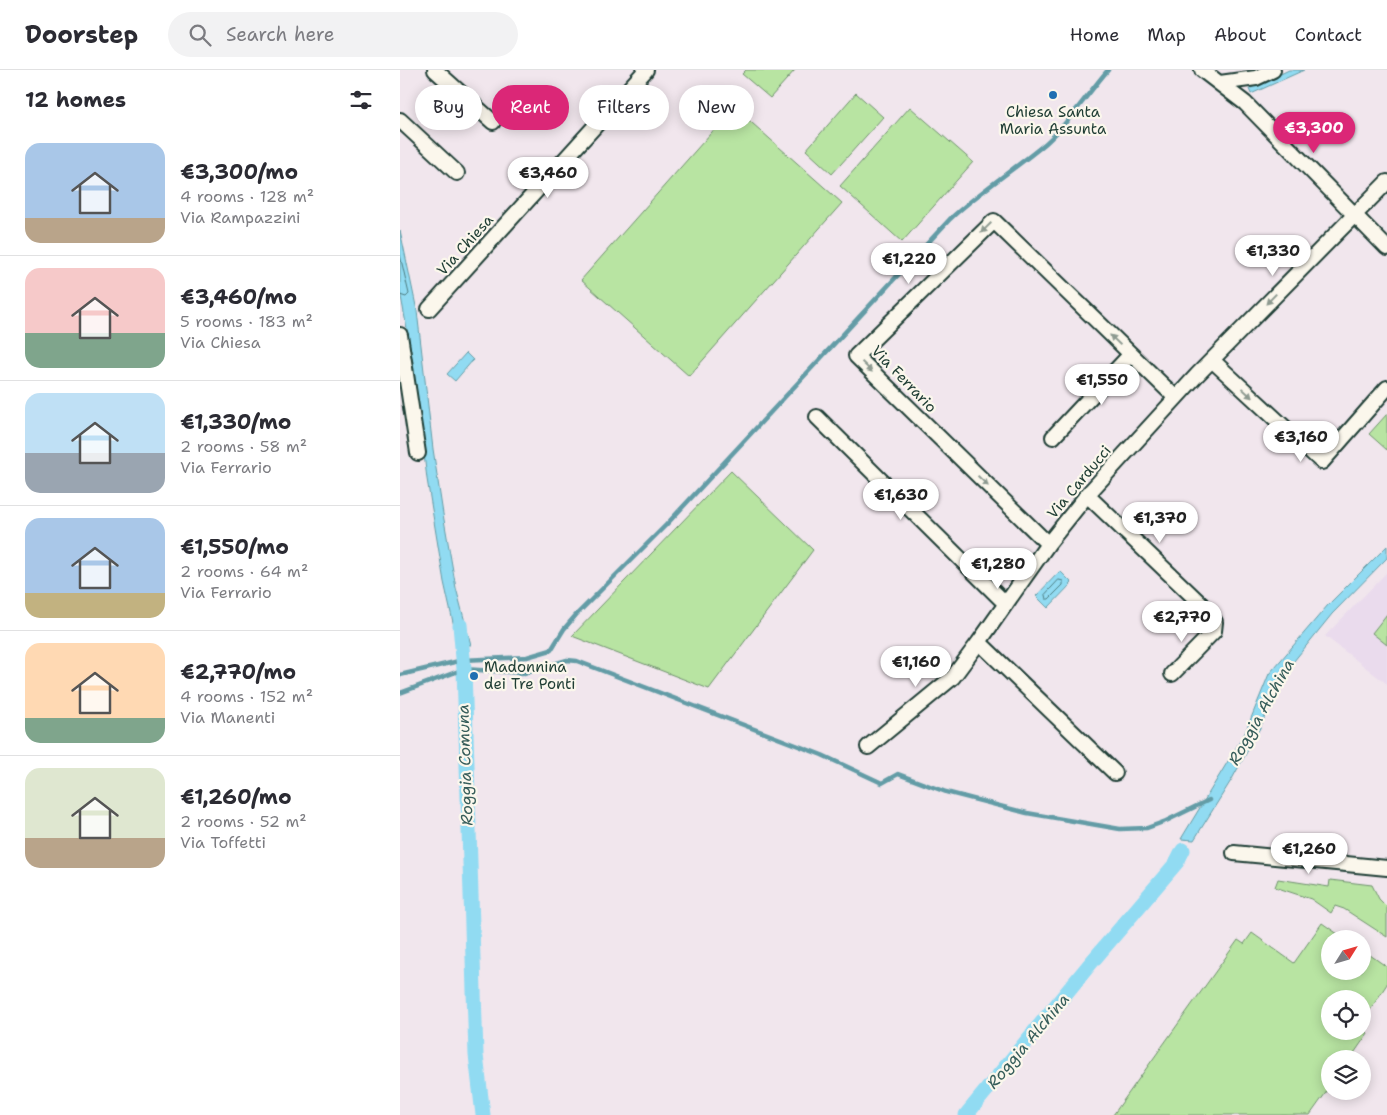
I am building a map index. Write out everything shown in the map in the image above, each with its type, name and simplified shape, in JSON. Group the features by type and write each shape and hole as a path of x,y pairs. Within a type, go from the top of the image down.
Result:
{"street":[{"path":"435,70 492,121"},
{"name":"Via Chiesa","path":"429,309 646,70"},
{"path":"1202,70 1245,103 1387,248"},
{"path":"1220,83 1256,78 1273,70"},
{"path":"400,120 458,173"},
{"path":"1176,398 1387,182"},
{"name":"Via Ferrario","path":"1048,544 856,356 994,221 1176,398"},
{"path":"400,335 418,453"},
{"path":"1053,437 1130,355"},
{"path":"1212,360 1322,462 1387,388"},
{"name":"Via Carducci","path":"868,747 953,677 1048,544 1087,495 1176,398"},
{"path":"817,417 1006,604"},
{"path":"1087,495 1211,615 1215,622 1214,631 1172,674"},
{"path":"979,642 1115,773"},
{"path":"1234,853 1387,868"}],"shaded area":[{"path":"1387,572 1387,684 1325,636"}],"green space":[{"path":"746,70 795,70 770,98 742,74"},
{"path":"856,93 883,117 832,174 806,150"},
{"path":"910,107 973,162 902,242 840,186"},
{"path":"754,125 842,203 689,376 581,280 714,130 754,130"},
{"path":"1387,414 1387,450 1369,434"},
{"path":"731,471 813,550 709,689 572,636"},
{"path":"1387,614 1387,645 1372,633"},
{"path":"1278,879 1329,887 1330,880 1372,885 1379,899 1387,907 1387,937 1344,909 1335,906 1331,913 1311,899 1275,887"},
{"path":"1322,923 1332,930 1321,930 1321,980 1371,980 1371,956 1387,967 1387,984 1371,1009 1371,990 1321,990 1321,1040 1363,1040 1356,1050 1321,1050 1321,1100 1310,1115 1113,1115 1238,940 1244,944 1252,933 1294,963"}],"water":[{"path":"1289,70 1304,70 1251,94 1249,89"},
{"path":"400,230 417,311 433,449 443,514 456,588 471,645 460,644 457,640 444,582 427,479 413,362 400,291"},
{"path":"466,353 473,360 455,381 447,374"},
{"name":"Roggia Alchina","path":"1387,546 1387,558 1332,614 1281,677 1261,726 1232,779 1194,840 1181,839 1245,733 1269,674 1328,605"},
{"path":"1060,571 1072,583 1048,608 1036,596"}],"waterway":[{"path":"400,675 463,660 527,657 551,650 564,629 576,615 666,525 950,219 1055,135 1108,70"},
{"name":"Roggia Comuna","path":"460,625 464,669 476,1055 483,1115"},
{"path":"400,693 464,669 524,673 567,660 577,661 822,755 882,783 898,774 946,792 1027,813 1120,829 1147,828 1209,800"},
{"name":"Roggia Alchina","path":"966,1115 1177,862 1183,850"}],"place":[{"name":"Chiesa Santa Maria Assunta","path":"1053,95"},
{"name":"Madonnina dei Tre Ponti","path":"474,676"}]}
